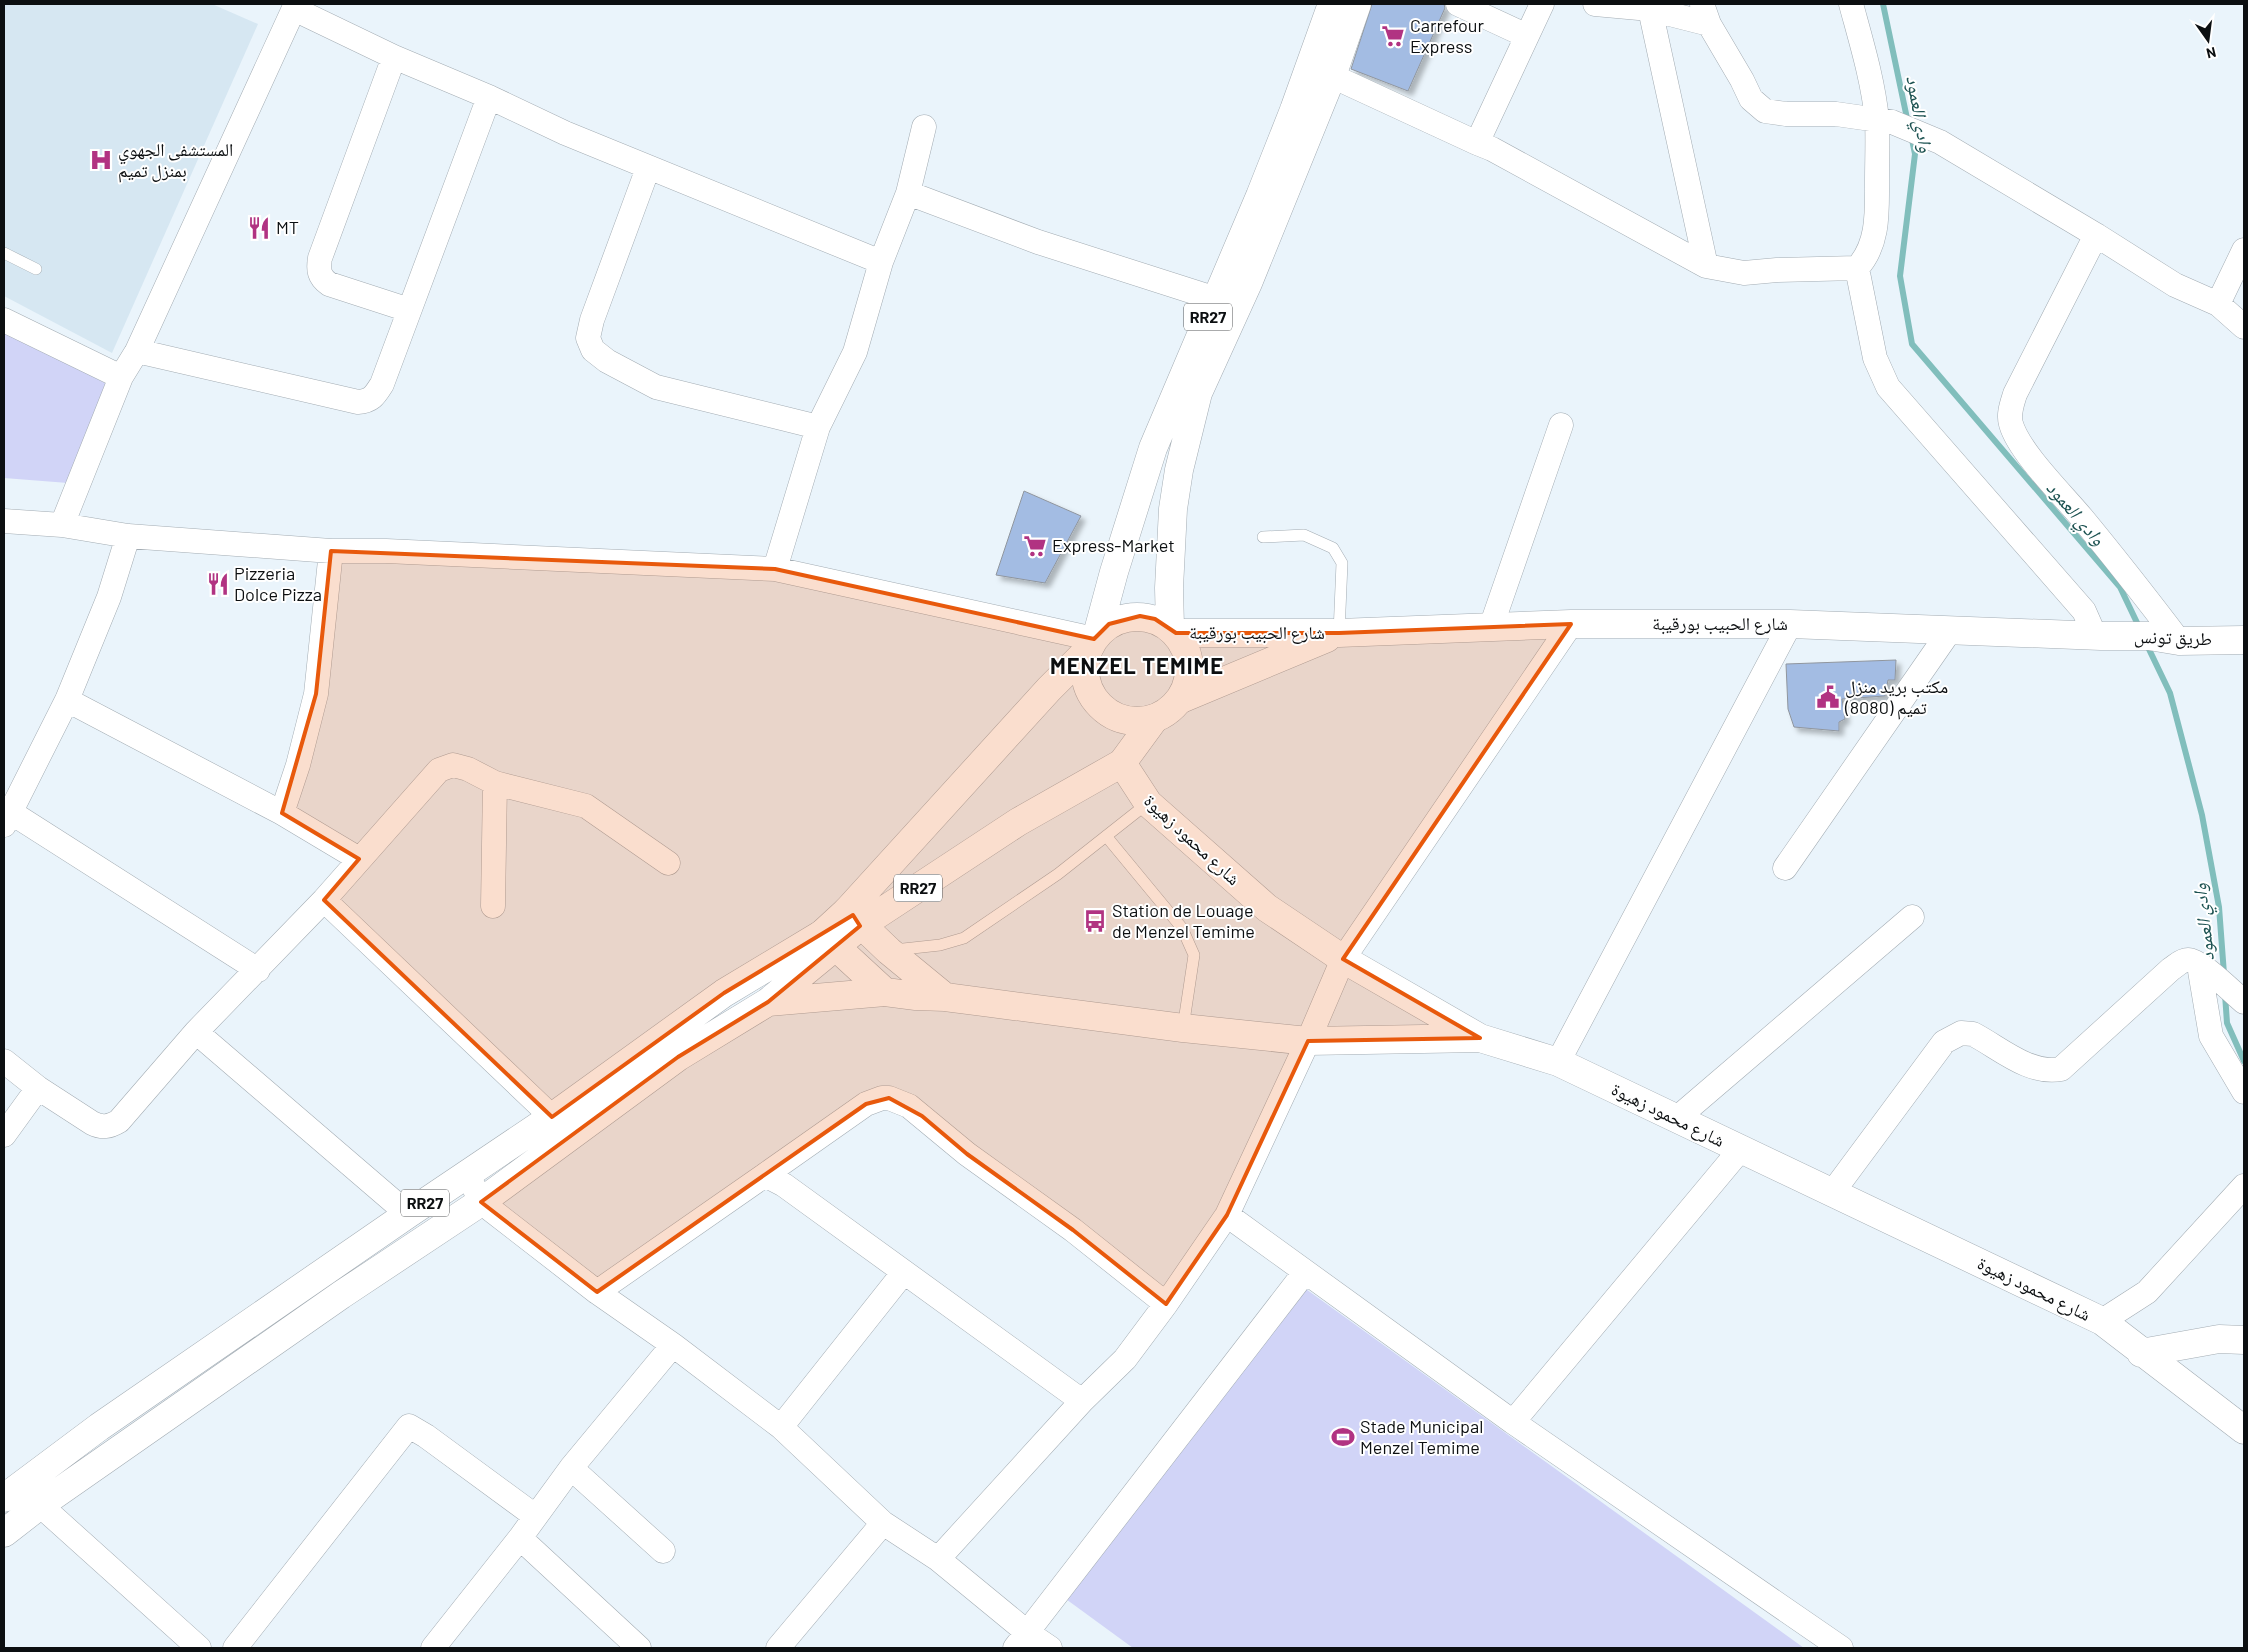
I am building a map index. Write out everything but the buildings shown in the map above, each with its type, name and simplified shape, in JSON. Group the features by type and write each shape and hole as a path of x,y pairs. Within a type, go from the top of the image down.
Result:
{"main road":[{"name":"RR27","path":"4,1533 40,1505 341,1295 481,1202 678,1057 768,1002 828,941 855,918 1049,689 1093,641 1109,624 1124,618 1140,616 1156,619 1173,630 1183,642 1190,665 1189,677 1181,699 1165,714 1155,718 1138,721 1121,719 1106,711 1094,699 1086,684 1084,667 1093,641 1153,448 1294,110 1332,4"},
{"name":"RR27","path":"1173,630 1169,588 1173,509 1179,470 1198,393 1248,283 1332,76 1357,4"},
{"name":"شارع الحبيب بورقيبة","path":"1173,630 1339,633 1571,624 1790,624 2098,636"},
{"name":"شارع الحبيب بورقيبة","path":"1181,699 1339,633"},
{"name":"طريق تونس","path":"2098,636 2149,636 2179,641 2244,640"},
{"name":"RR27","path":"855,918 1122,763 1155,718"},
{"name":"شارع محمود زهيوة","path":"1122,763 1148,802 1267,908 1343,959 1480,1038 1558,1062 2102,1322 2244,1430"},
{"path":"855,918 889,951 945,997"},
{"name":"RR27","path":"13,1491 98,1427 552,1117 724,993 828,941"},
{"path":"828,941 885,992"},
{"path":"768,1002 885,992 945,997 1308,1042 1480,1038"},
{"path":"2141,1353 2219,1339 2244,1340"}],"street":[{"path":"1458,4 1527,36"},
{"path":"1477,143 1542,4"},
{"path":"1595,4 1706,14 1751,99 1765,111 1786,114 1836,114 1884,121 1940,142 2096,234 2175,285 2218,304 2244,326"},
{"path":"1332,76 1492,149 1706,266 1744,273 1857,268 1867,257 1875,230 1884,121 1851,4"},
{"path":"62,525 121,377 137,351 295,6 394,58 489,97 565,133 881,262"},
{"path":"1650,9 1706,266"},
{"path":"394,58 320,258 318,269 322,279 329,284 409,310"},
{"path":"137,351 358,402 368,401 382,384 489,97"},
{"path":"775,569 818,427 855,352 881,262 908,193 924,127"},
{"path":"648,168 592,320 588,338 593,350 607,361 656,387 818,427"},
{"path":"908,193 1038,242 1216,299"},
{"path":"2096,234 2015,394 2010,408 2011,424 2018,439 2034,461 2116,559 2179,641"},
{"path":"2218,304 2244,250"},
{"path":"1857,268 1875,358 1888,387 2084,611 2098,636"},
{"path":"4,320 121,377"},
{"path":"1491,627 1561,425"},
{"path":"4,521 62,525 128,536 331,551 396,552 775,569 1093,641"},
{"path":"128,536 109,597 68,700 6,814 258,970"},
{"path":"282,813 298,765 316,694 331,551"},
{"path":"938,1558 1082,1401 1125,1358 1166,1304 1226,1214 1308,1042 1343,959 1571,624"},
{"path":"1558,1062 1790,624"},
{"path":"1785,868 1951,629"},
{"path":"68,700 282,813 360,859"},
{"path":"4,1061 38,1088 97,1126 113,1125 134,1106 196,1032 324,900 439,770 453,765 468,769 495,783 586,806 668,863"},
{"path":"492,906 495,783"},
{"path":"324,900 552,1117"},
{"path":"1676,1119 1912,917"},
{"path":"1832,1192 1920,1072 1950,1037 1966,1032 1973,1034 2024,1063 2044,1071 2061,1069 2175,966 2188,960 2202,967 2244,1002"},
{"path":"2202,967 2211,1036 2244,1092"},
{"path":"196,1032 408,1214"},
{"path":"4,1135 38,1088"},
{"path":"596,1292 866,1104 882,1098 890,1098 909,1106 966,1154 1073,1230 1166,1304"},
{"path":"1512,1422 1740,1150"},
{"path":"468,1175 481,1202 596,1292 673,1345 781,1427 883,1523 938,1558 1022,1641 1050,1648"},
{"path":"765,1175 784,1185 1082,1401"},
{"path":"2102,1322 2148,1292 2244,1186"},
{"path":"1226,1214 1512,1422 1841,1648"},
{"path":"781,1427 904,1272"},
{"path":"1022,1641 1305,1272"},
{"path":"433,1648 520,1538 571,1468 673,1345"},
{"path":"235,1648 409,1426 426,1436 536,1516"},
{"path":"571,1468 663,1551"},
{"path":"13,1491 40,1505 199,1648"},
{"path":"778,1648 883,1523"},
{"path":"520,1538 639,1648"}],"lane":[{"path":"4,252 36,269"},
{"path":"1263,537 1304,535 1333,548 1342,563 1339,633"},
{"path":"889,951 940,945 964,938 1058,874 1148,802"},
{"path":"1106,836 1182,928 1194,956 1183,1028"}],"highlighted area":[{"path":"331,551 775,569 1094,639 1109,624 1140,616 1155,619 1176,633 1339,633 1571,624 1343,959 1480,1038 1308,1041 1227,1215 1166,1304 1073,1230 967,1154 922,1116 889,1098 866,1104 597,1292 481,1202 678,1057 768,1002 860,926 853,915 724,993 552,1117 324,900 359,859 282,813 316,694"}],"shaded area":[{"name":"المستشفى الجهوي بمنزل تميم","path":"4,4 212,4 258,24 112,353 4,296"},
{"path":"4,331 107,384 68,483 4,478"},
{"name":"Stade Municipal Menzel Temime","path":"1292,1279 1804,1648 1133,1648 1059,1594"}],"waterway":[{"name":"وادي العمود","path":"1883,4 1908,123"},
{"name":"وادي العمود","path":"1911,135 1915,154 1900,276 1912,344 2120,587 2140,629"},
{"name":"وادي العمود","path":"2146,643 2170,693 2202,815 2219,907 2224,974"},
{"name":"وادي العمود","path":"2225,994 2227,1023 2244,1061"}],"place":[{"name":"Carrefour Express","path":"1393,36"},
{"name":"المستشفى الجهوي بمنزل تميم","path":"101,160"},
{"name":"MT","path":"259,228"},
{"name":"Express-Market","path":"1035,546"},
{"name":"Pizzeria Dolce Pizza","path":"218,584"},
{"name":"مكتب بريد منزل تميم (8080)","path":"1828,697"},
{"name":"Station de Louage de Menzel Temime","path":"1095,921"},
{"name":"Stade Municipal Menzel Temime","path":"1343,1437"}],"district":[{"name":"MENZEL TEMIME","path":"1137,666"}]}
